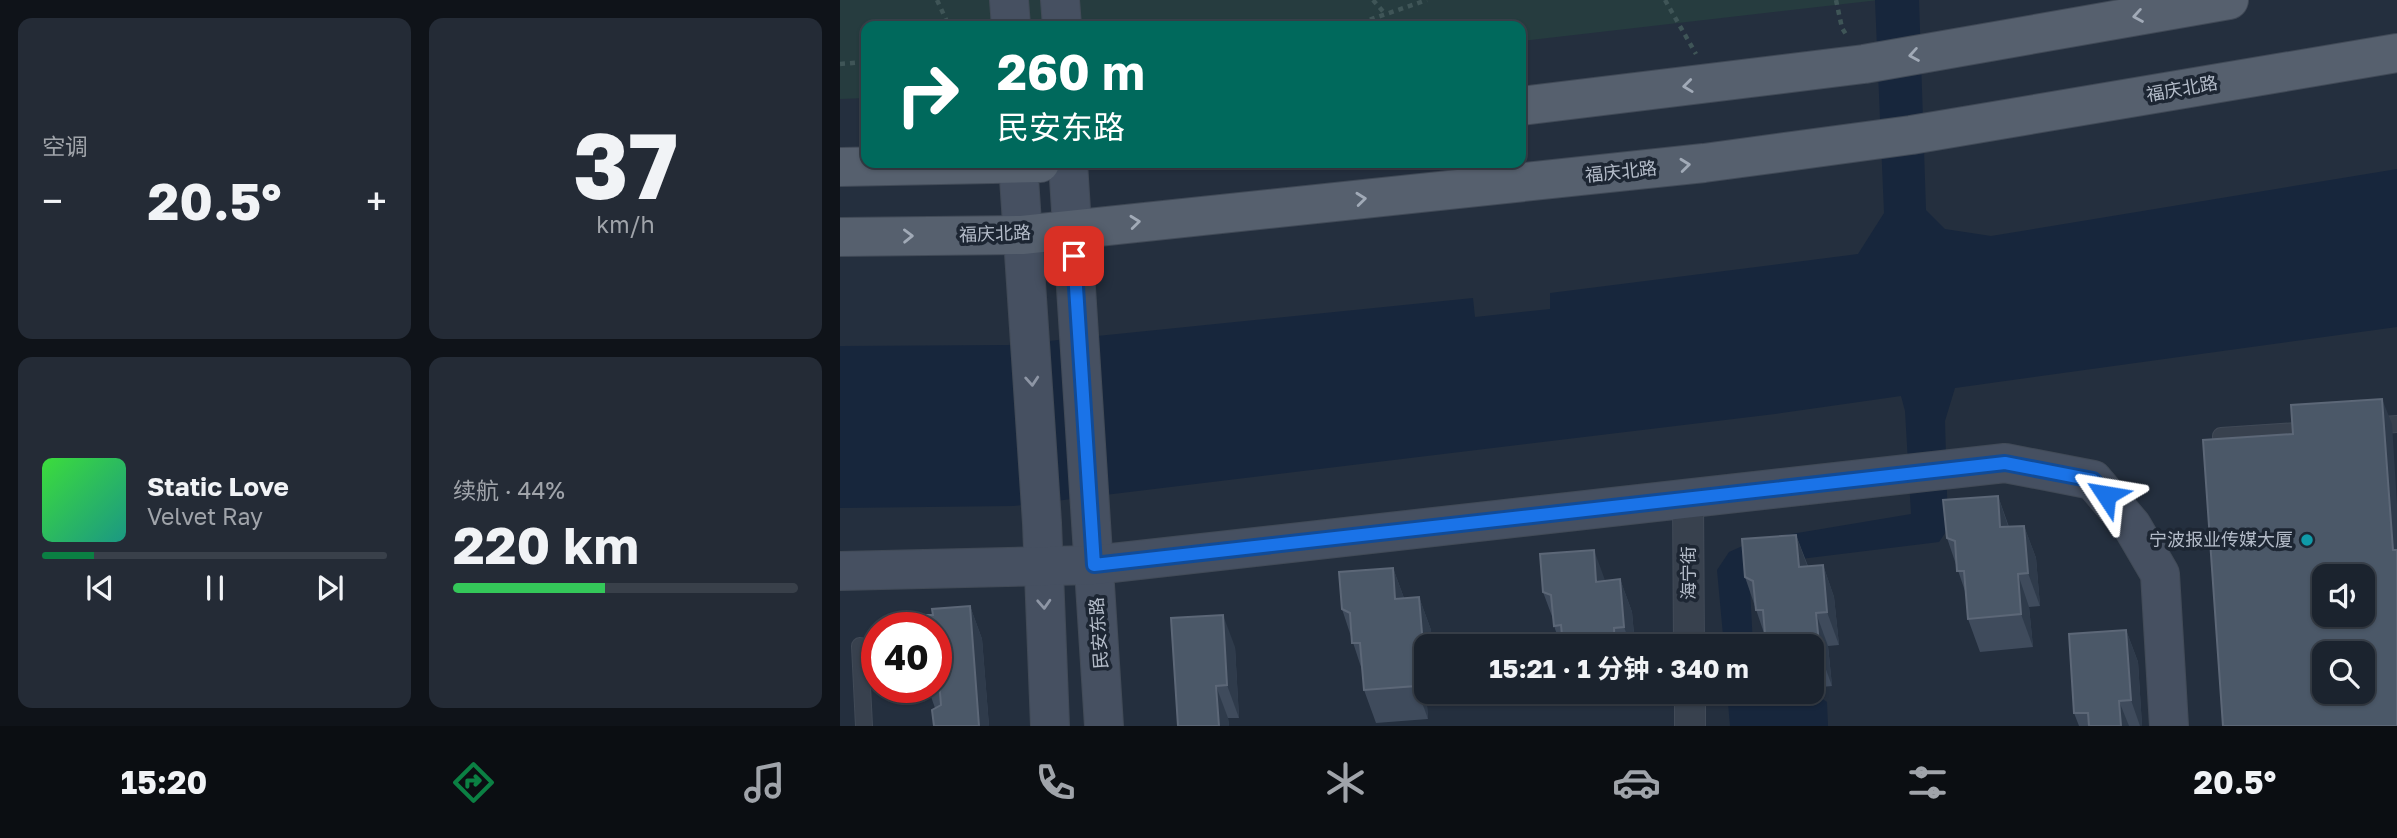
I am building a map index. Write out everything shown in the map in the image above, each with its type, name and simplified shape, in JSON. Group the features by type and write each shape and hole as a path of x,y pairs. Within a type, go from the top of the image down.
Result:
{"main road":[{"path":"1526,105 1864,64 2229,0"},
{"name":"福庆北路","path":"840,237 1022,235 1704,163 1911,135 2397,53"},
{"path":"840,167 861,167"}],"street":[{"path":"1009,0 1011,21"},
{"path":"1060,0 1062,21"},
{"path":"1025,168 1022,235 1040,512 1050,726"},
{"name":"民安东路","path":"1068,168 1104,726"},
{"path":"840,571 1094,565 2005,463 2093,480 2132,526 2160,574 2169,726"},
{"name":"海宁街","path":"1688,499 1689,634"},
{"path":"1690,704 1690,726"}],"lane":[{"path":"2356,427 2397,424"},
{"path":"2223,478 2221,436 2329,429"},
{"path":"860,646 864,726"}],"path":[{"path":"937,0 948,21"},
{"path":"1373,0 1386,15"},
{"path":"1367,21 1427,0"},
{"path":"1665,0 1713,83"},
{"path":"840,64 861,62"}],"green space":[{"path":"840,0 1879,0 1526,40 1526,21 861,21 861,98 840,99"}],"water":[{"path":"1875,0 1919,0 1926,210 1945,229 1991,236 2397,169 2397,327 1955,388 1945,421 1948,529 1939,542 1759,564 1749,569 1752,634 1723,634 1717,570 1729,552 1756,540 1911,514 1905,411 1901,396 1775,414 1013,506 840,508 840,346 1008,345 1473,298 1475,317 1550,309 1550,293 1858,254 1884,213"},
{"path":"1827,702 1828,726 1730,726 1728,704"}],"building":[{"name":"宁波报业传媒大厦","path":"2382,399 2393,550 2397,550 2397,726 2223,726 2203,440 2293,434 2291,405"},
{"path":"1998,496 2000,527 2024,526 2028,573 2018,574 2021,614 1968,619 1964,571 1957,571 1955,541 1947,538 1943,500"},
{"path":"1796,535 1799,567 1823,565 1827,612 1816,613 1818,634 1765,634 1763,610 1756,610 1753,581 1745,577 1742,539"},
{"path":"1594,550 1596,582 1620,579 1624,627 1614,628 1614,634 1562,634 1561,625 1554,626 1551,595 1543,592 1540,554"},
{"path":"1393,568 1395,599 1419,597 1422,634 1414,634 1414,686 1364,690 1360,643 1352,643 1350,613 1342,609 1339,572"},
{"path":"970,606 979,726 934,726 932,710 941,703 952,703 952,612 932,612 932,609"},
{"path":"1223,615 1227,685 1216,686 1219,726 1178,726 1171,618"},
{"path":"2126,630 2131,700 2119,701 2121,726 2089,726 2088,713 2074,713 2069,634"}],"place":[{"name":"宁波报业传媒大厦","path":"2307,540"}],"route":[{"path":"1074,256 1094,565 2005,463 2093,480 2106,495"}]}
